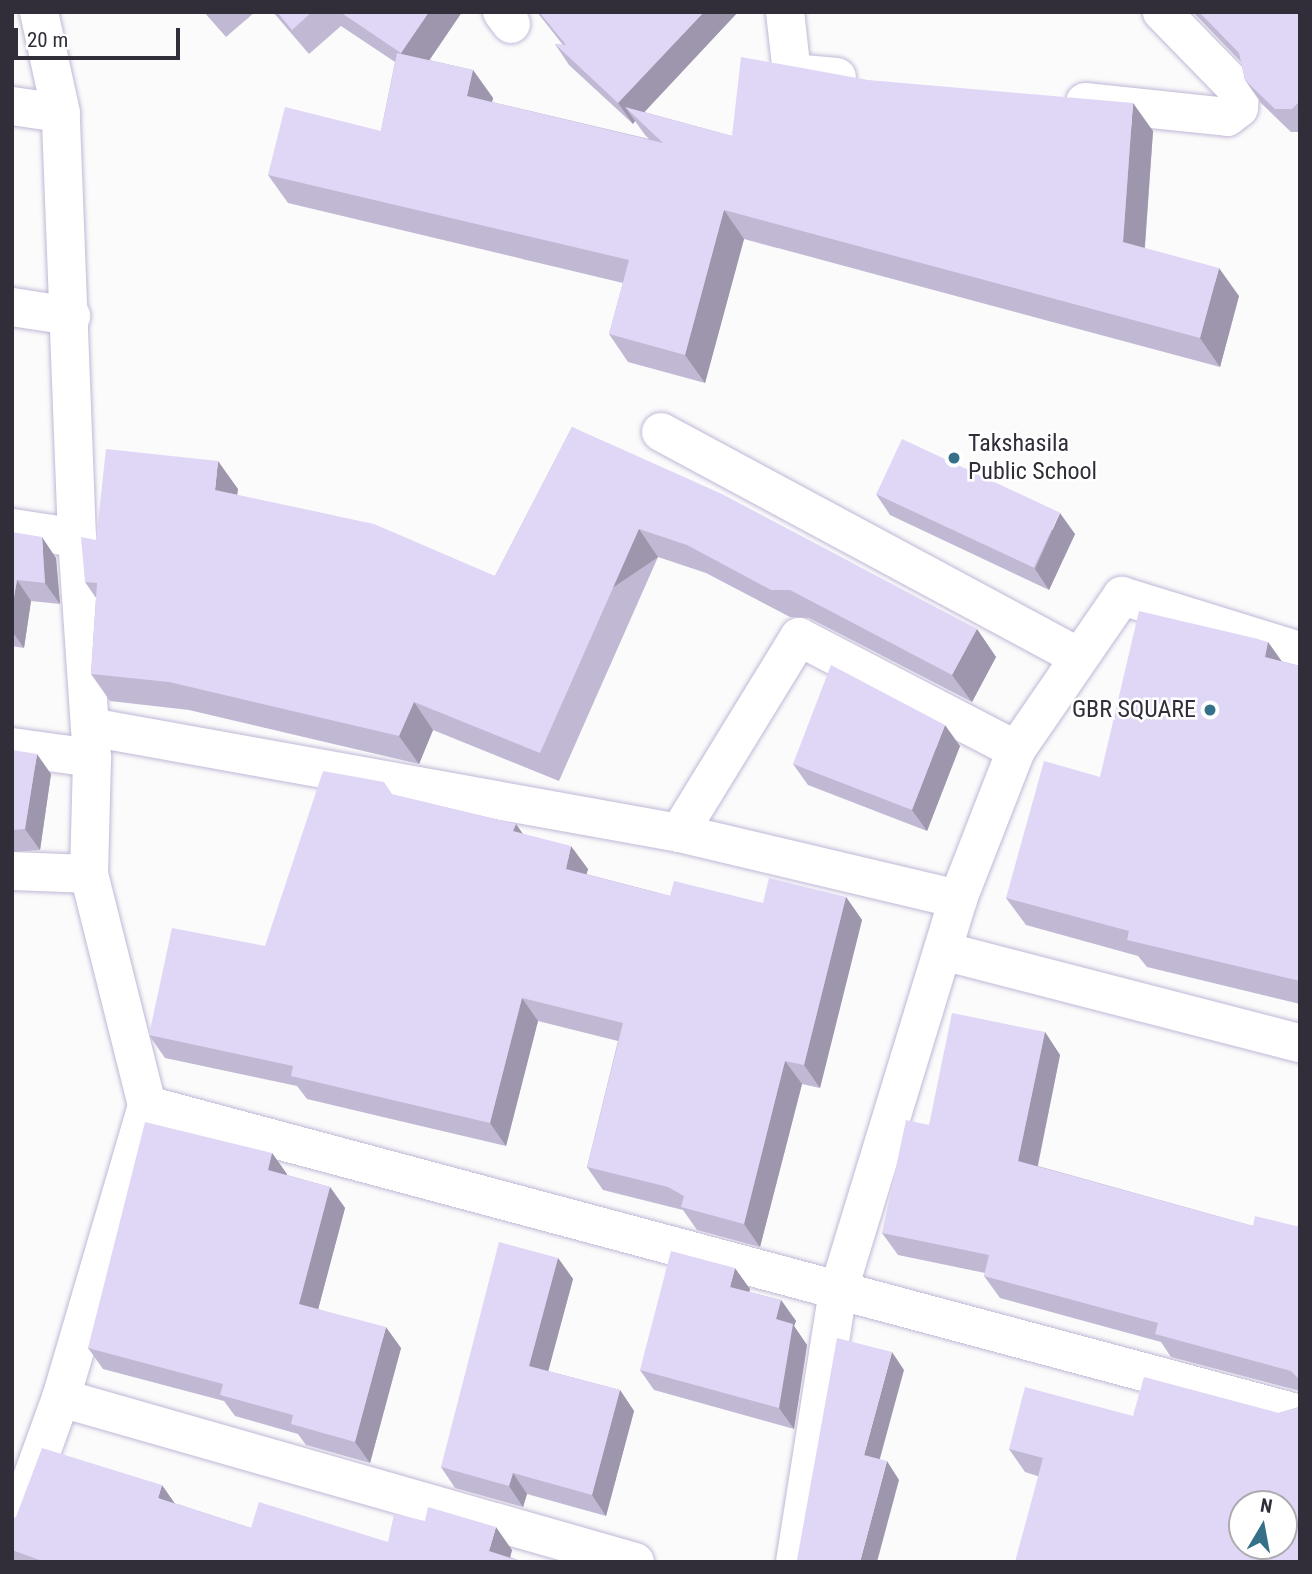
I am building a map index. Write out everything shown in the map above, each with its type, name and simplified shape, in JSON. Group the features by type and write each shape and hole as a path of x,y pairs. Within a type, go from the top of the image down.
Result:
{"street":[{"path":"785,12 792,73 873,81"},
{"path":"1050,99 1227,117 1239,108 1240,92 1161,12"},
{"path":"12,1533 61,1398 147,1105 89,874 91,742 77,538 71,316 61,113 52,18"},
{"path":"12,106 61,113"},
{"path":"12,307 71,316"},
{"path":"661,432 1076,655"},
{"path":"12,528 77,538"},
{"path":"795,1562 838,1292 947,952 958,899 1016,750 1076,655 1122,596 1300,651"},
{"path":"679,833 799,637 1016,750"},
{"path":"12,747 91,742 679,833 958,899"},
{"path":"12,872 89,874"},
{"path":"947,952 1300,1043"},
{"path":"147,1105 1300,1414"},
{"path":"61,1398 635,1562"}],"building":[{"path":"277,12 312,12 292,30"},
{"path":"340,12 429,12 401,53"},
{"path":"539,12 704,12 618,103 555,44 566,45"},
{"path":"1199,12 1300,12 1300,101 1292,109 1275,109 1245,80 1239,53"},
{"path":"397,53 473,70 467,96 663,143 625,107 732,136 741,57 868,80 1133,103 1123,242 1219,268 1200,338 724,210 685,355 609,334 629,260 268,175 285,107 381,131"},
{"path":"572,427 722,494 977,629 952,675 790,590 771,590 687,545 639,529 540,753 414,702 399,736 169,682 91,674 97,583 85,582 81,537 96,540 106,449 218,461 215,490 374,524 495,576"},
{"path":"902,439 1060,513 1034,568 876,494"},
{"path":"12,532 42,537 45,583 17,580 12,609"},
{"path":"1139,611 1268,642 1265,657 1300,666 1300,981 1127,940 1129,931 1006,898 1044,761 1100,777"},
{"path":"831,665 945,725 912,810 793,764"},
{"path":"12,750 37,754 25,829 12,830"},
{"path":"323,771 384,782 392,794 516,824 513,831 571,846 566,869 670,896 674,881 763,903 769,878 846,897 804,1065 785,1061 744,1224 681,1207 684,1196 668,1187 587,1167 623,1023 522,998 490,1123 291,1076 293,1066 149,1035 172,928 265,946"},
{"path":"952,1013 1045,1032 1018,1161 1253,1226 1255,1216 1300,1227 1300,1380 1291,1371 1155,1334 1158,1323 984,1276 989,1255 882,1233 906,1120 929,1125"},
{"path":"145,1122 272,1153 268,1170 330,1187 299,1304 386,1327 355,1442 291,1424 293,1415 220,1395 223,1384 88,1348"},
{"path":"499,1242 558,1258 529,1366 620,1390 592,1495 513,1473 509,1486 441,1467"},
{"path":"671,1251 735,1268 730,1287 781,1300 776,1319 793,1324 779,1408 640,1370"},
{"path":"837,1338 892,1352 864,1455 887,1461 860,1562 805,1562 797,1560"},
{"path":"1144,1377 1279,1413 1300,1407 1300,1562 1015,1562 1043,1458 1009,1449 1025,1387 1133,1416"},
{"path":"42,1448 162,1485 158,1498 251,1528 259,1502 388,1542 394,1514 425,1521 428,1507 496,1527 489,1551 523,1562 45,1562 12,1550 12,1521 16,1517"}],"place":[{"name":"Takshasila Public School","path":"954,458"},
{"name":"GBR SQUARE","path":"1210,710"}]}
